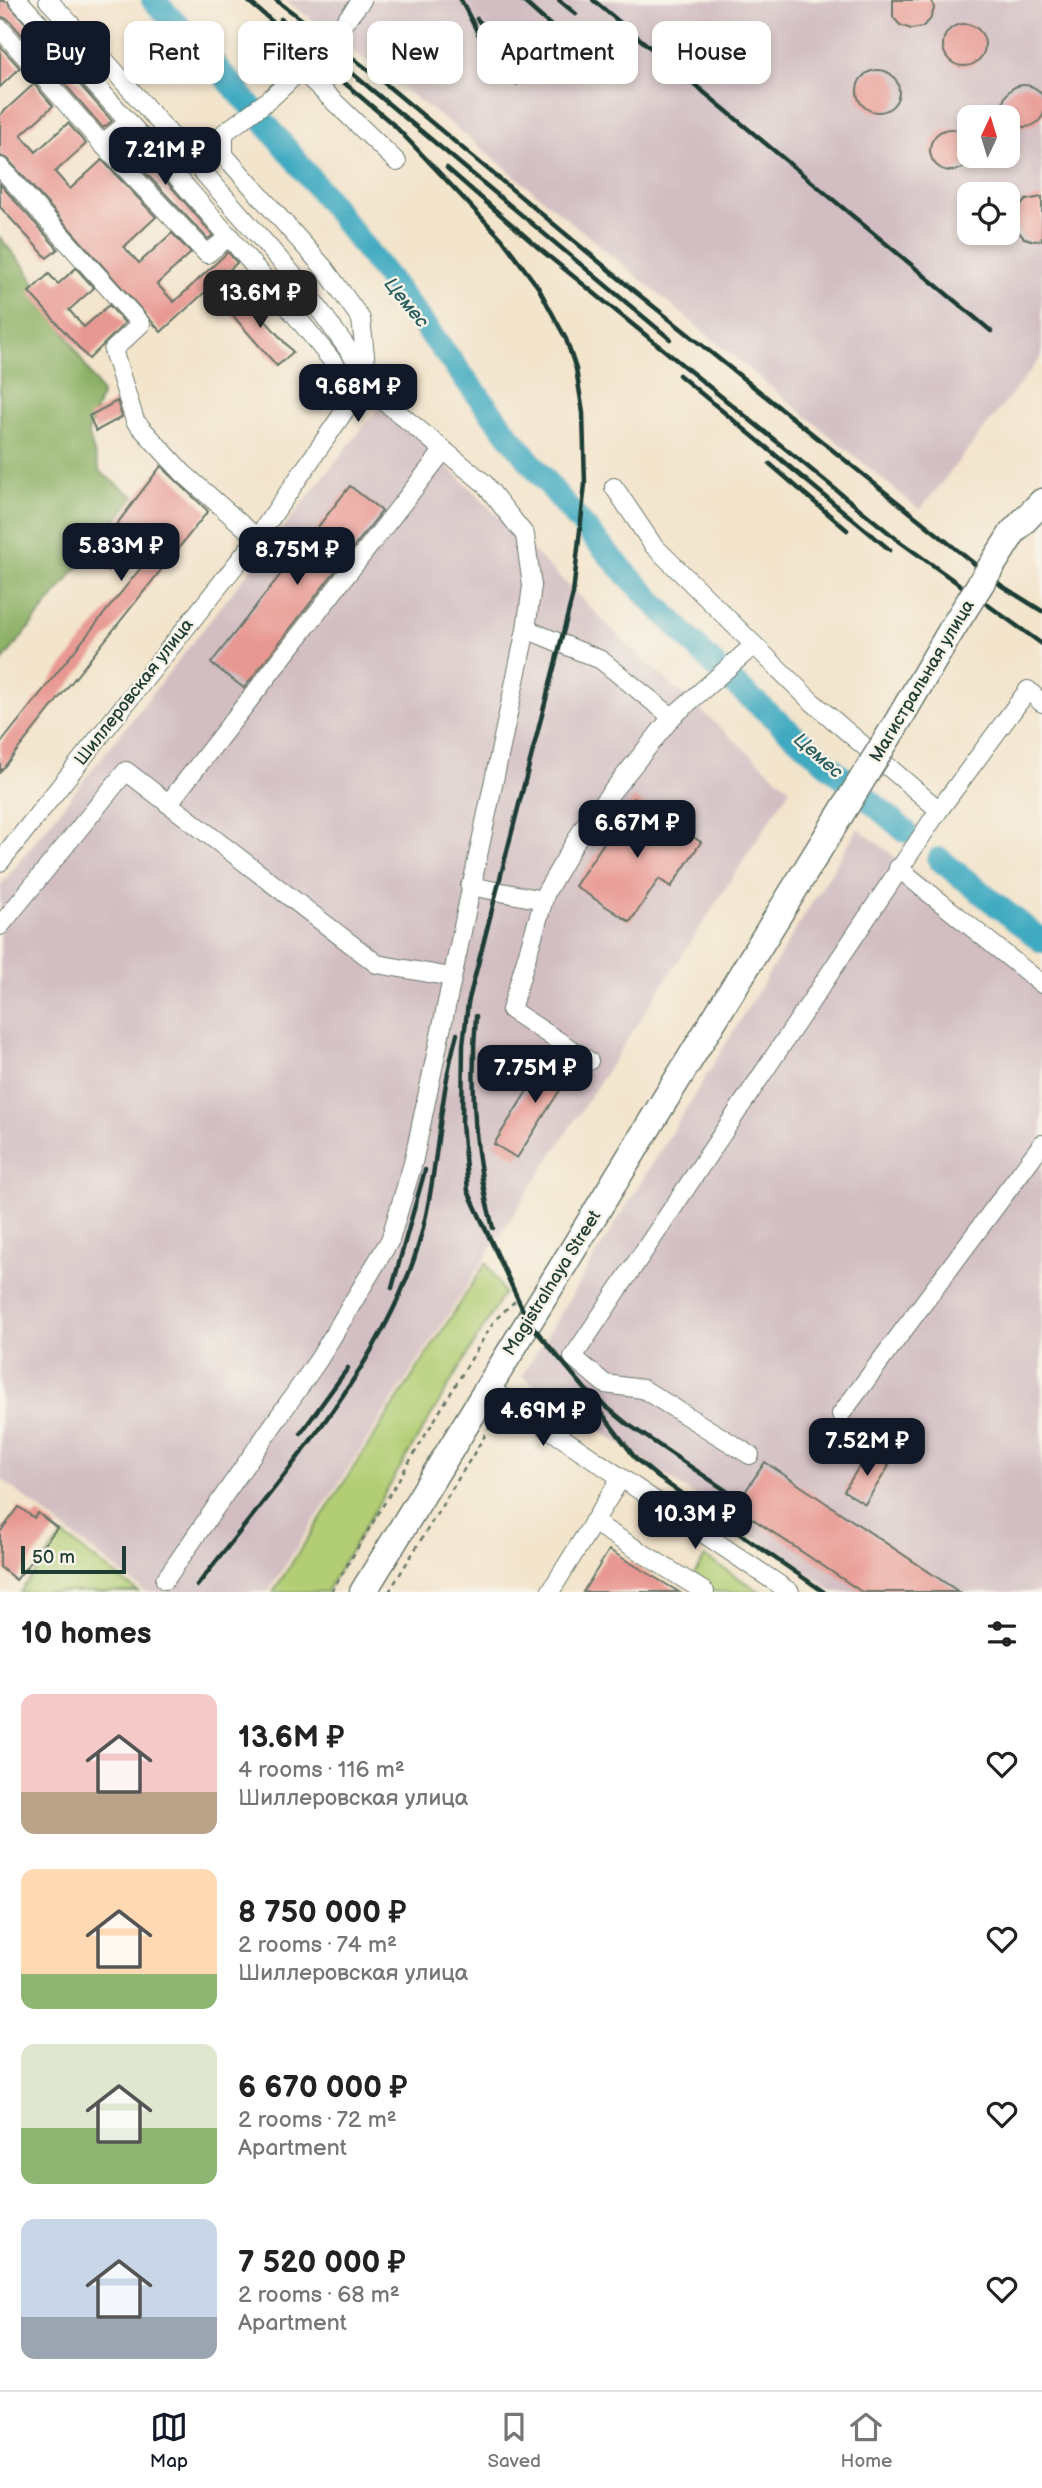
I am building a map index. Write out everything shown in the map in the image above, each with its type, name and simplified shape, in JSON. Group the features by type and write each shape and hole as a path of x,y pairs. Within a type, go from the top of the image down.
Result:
{"highway":[{"name":"Магистральная улица","path":"742,974 1013,532 1042,502"},
{"name":"Magistralnaya Street","path":"366,1591 522,1332 531,1298 742,974"}],"street":[{"path":"18,0 362,384 484,483 525,535 532,586 526,629 413,1163 390,1240 319,1360 165,1580"},
{"path":"48,0 110,66 301,284 362,384"},
{"path":"345,21 362,0"},
{"path":"0,28 102,144 207,254 230,236"},
{"path":"286,84 225,133 224,155 326,269 361,319 362,384"},
{"path":"316,84 397,162"},
{"path":"102,144 129,122"},
{"path":"0,167 141,324 113,350 135,421 183,473 257,538"},
{"name":"Шиллеровская улица","path":"0,862 257,538 362,384"},
{"path":"168,804 444,450"},
{"path":"614,487 653,545 810,700 939,810"},
{"path":"526,629 601,660 671,717"},
{"path":"589,1061 511,1010 543,900 585,825 671,717 754,645"},
{"path":"750,1455 643,1390 605,1384 573,1357 939,810 1028,690 1042,703"},
{"path":"0,926 126,771 377,964 451,977"},
{"path":"898,868 1042,985"},
{"path":"470,886 543,900"},
{"path":"841,1414 1042,1144"},
{"path":"487,1387 786,1591"},
{"path":"550,1592 621,1478"},
{"path":"593,1522 705,1592"}],"path":[{"path":"331,1592 494,1321 517,1299 531,1298"}],"shaded area":[{"path":"286,0 1042,0 1042,356 920,510 474,142 397,84 463,84 463,21 367,21 367,61 353,51 353,21 314,21"},
{"path":"383,402 639,656 790,789 268,1592 145,1592 0,1478 0,886"},
{"path":"858,828 1042,973 1042,1592 834,1592 522,1376"}],"green space":[{"path":"0,238 25,267 102,393 88,433 100,472 134,497 0,664"},
{"path":"486,1263 504,1293 326,1592 273,1592"},
{"path":"63,1535 138,1592 20,1592"},
{"path":"705,1557 761,1592 715,1592 692,1577"}],"building":[{"path":"0,0 7,2 24,21 21,21 21,34 9,20 0,16"},
{"path":"893,0 932,0 934,9 930,20 922,27 911,29 900,25 893,17"},
{"path":"964,24 979,30 985,45 979,60 964,66 949,60 943,45 949,30"},
{"path":"0,46 20,68 0,87"},
{"path":"878,70 893,76 899,91 893,106 878,112 863,106 857,91 863,76"},
{"path":"34,84 53,106 21,135 36,152 68,123 86,144 55,172 70,189 102,160 156,217 124,247 139,263 172,233 191,253 157,284 174,302 228,252 237,263 161,332 8,159 0,156 0,115"},
{"path":"65,84 79,84 112,121 103,128"},
{"path":"1016,87 1032,87 1039,91 1043,98 1043,114 1039,121 1032,125 1020,126 1020,105 1003,105 1005,98 1009,91"},
{"path":"951,129 957,130 957,168 961,168 951,171 936,165 930,150 936,135"},
{"path":"129,140 213,235 208,239 121,147"},
{"path":"0,184 58,249 47,258 0,207"},
{"path":"1042,197 1042,240 1034,241 1020,234 1020,206 1026,200"},
{"path":"76,268 94,288 69,310 84,327 109,305 125,323 89,359 29,292 49,274 58,284"},
{"path":"243,295 293,352 277,366 227,309"},
{"path":"117,401 122,417 96,431 89,416"},
{"path":"161,466 208,511 0,772 0,744 151,555 132,540 108,571 91,558"},
{"path":"350,486 382,511 244,688 211,663"},
{"path":"634,798 701,842 671,887 659,879 630,922 575,886"},
{"path":"552,1051 575,1066 517,1158 494,1144"},
{"path":"868,1452 889,1466 865,1504 844,1491"},
{"path":"765,1462 959,1592 862,1592 735,1507"},
{"path":"19,1507 34,1518 38,1513 57,1528 16,1580 0,1567 0,1532"},
{"path":"609,1550 679,1592 583,1592"}],"waterway":[{"name":"Цемес","path":"153,0 270,128 483,402 593,537 717,668"},
{"name":"Цемес","path":"731,681 905,831"},
{"name":"Цемес","path":"939,859 1042,941"}],"railway":[{"path":"247,0 395,126 502,239 538,287 566,339 576,369 583,413 585,484 573,594 468,1003 463,1045 462,1123 468,1191 528,1321 586,1390 626,1423 731,1494"},
{"path":"276,0 371,72 633,290 1002,586 1042,611"},
{"path":"461,0 477,31"},
{"path":"522,0 546,21"},
{"path":"559,0 576,14"},
{"path":"593,0 991,331"},
{"path":"281,19 323,49 670,339"},
{"path":"447,168 541,250 899,541 1042,644"},
{"path":"679,375 890,550"},
{"path":"770,464 847,530"},
{"path":"476,1016 473,1070 475,1123 481,1176 493,1228"},
{"path":"197,1586 319,1430 374,1346 396,1303 422,1231 457,1034"},
{"path":"392,1288 425,1170"},
{"path":"301,1433 348,1368"},
{"path":"595,1404 636,1459 659,1478 824,1592"}]}
